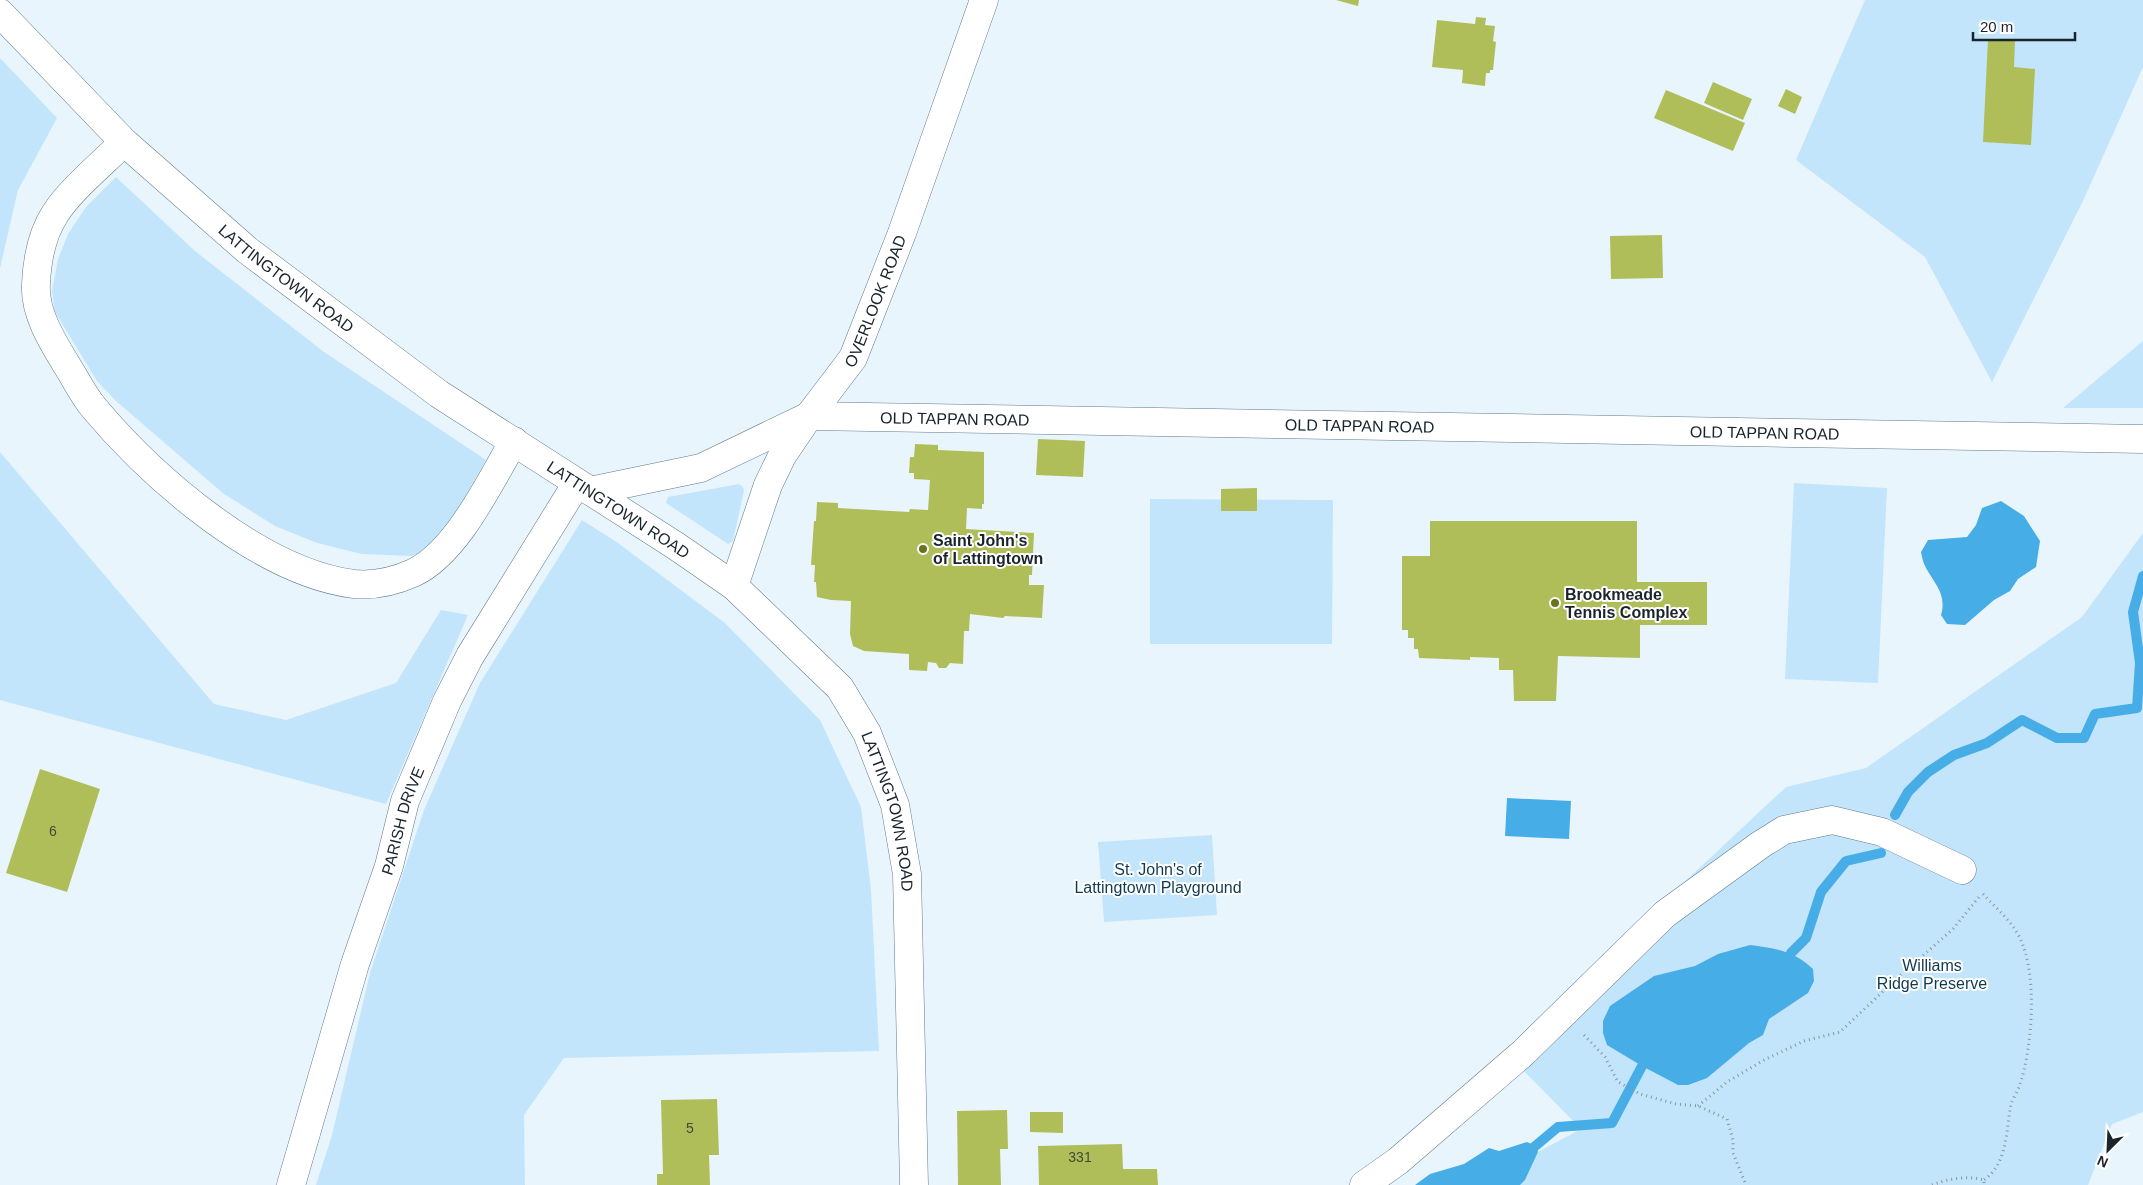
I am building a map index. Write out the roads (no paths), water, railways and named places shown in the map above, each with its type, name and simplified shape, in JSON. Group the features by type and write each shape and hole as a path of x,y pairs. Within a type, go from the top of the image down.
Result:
{"street":[{"name":"OVERLOOK ROAD","path":"734,586 768,485 782,456 809,416 853,358 902,233 984,0"},
{"name":"LATTINGTOWN ROAD","path":"0,13 124,142 247,250 439,394 676,546 734,586 840,688 867,733 895,805 907,874 914,1185"},
{"path":"124,142 55,214 45,234 38,260 35,287 40,313 61,355 93,406 150,468 195,505 239,537 276,560 319,575 355,584 389,582 415,572 440,556 462,526 514,441"},
{"name":"OLD TAPPAN ROAD","path":"583,487 701,468 809,416 2143,439"},
{"name":"PARISH DRIVE","path":"291,1185 355,964 389,866 405,801 447,701 466,664 583,487"},
{"path":"1364,1185 1398,1161 1524,1053 1665,914 1760,845 1784,830 1832,820 1882,832 1962,870"}],"water":[{"path":"2001,501 2024,516 2040,541 2036,567 2018,579 2010,591 1994,600 1965,625 1947,624 1941,615 1941,596 1925,566 1921,552 1928,540 1967,537 1976,525 1982,508"},
{"path":"1507,798 1571,801 1569,839 1505,836"},
{"path":"1750,945 1775,949 1799,958 1813,969 1814,981 1808,993 1769,1019 1763,1035 1749,1043 1707,1078 1688,1085 1678,1085 1607,1045 1603,1033 1603,1021 1610,1006 1654,976 1695,966 1718,954"},
{"path":"1527,1142 1536,1146 1538,1152 1525,1180 1520,1185 1415,1185 1430,1174 1464,1164 1489,1148 1499,1151"}],"waterway":[{"path":"1895,815 1908,792 1928,772 1954,755 1987,743 2022,720 2057,738 2084,738 2095,714 2137,708 2140,663 2133,612 2143,576"},
{"path":"1791,953 1806,938 1821,892 1846,861 1881,853"},
{"path":"1527,1153 1558,1127 1612,1123 1642,1066"}],"place":[{"name":"Saint John's of Lattingtown","path":"923,549"},
{"name":"Brookmeade Tennis Complex","path":"1555,603"}],"park label":[{"name":"St. John's of Lattingtown Playground","path":"1158,878"},
{"name":"Williams Ridge Preserve","path":"1932,974"}]}
